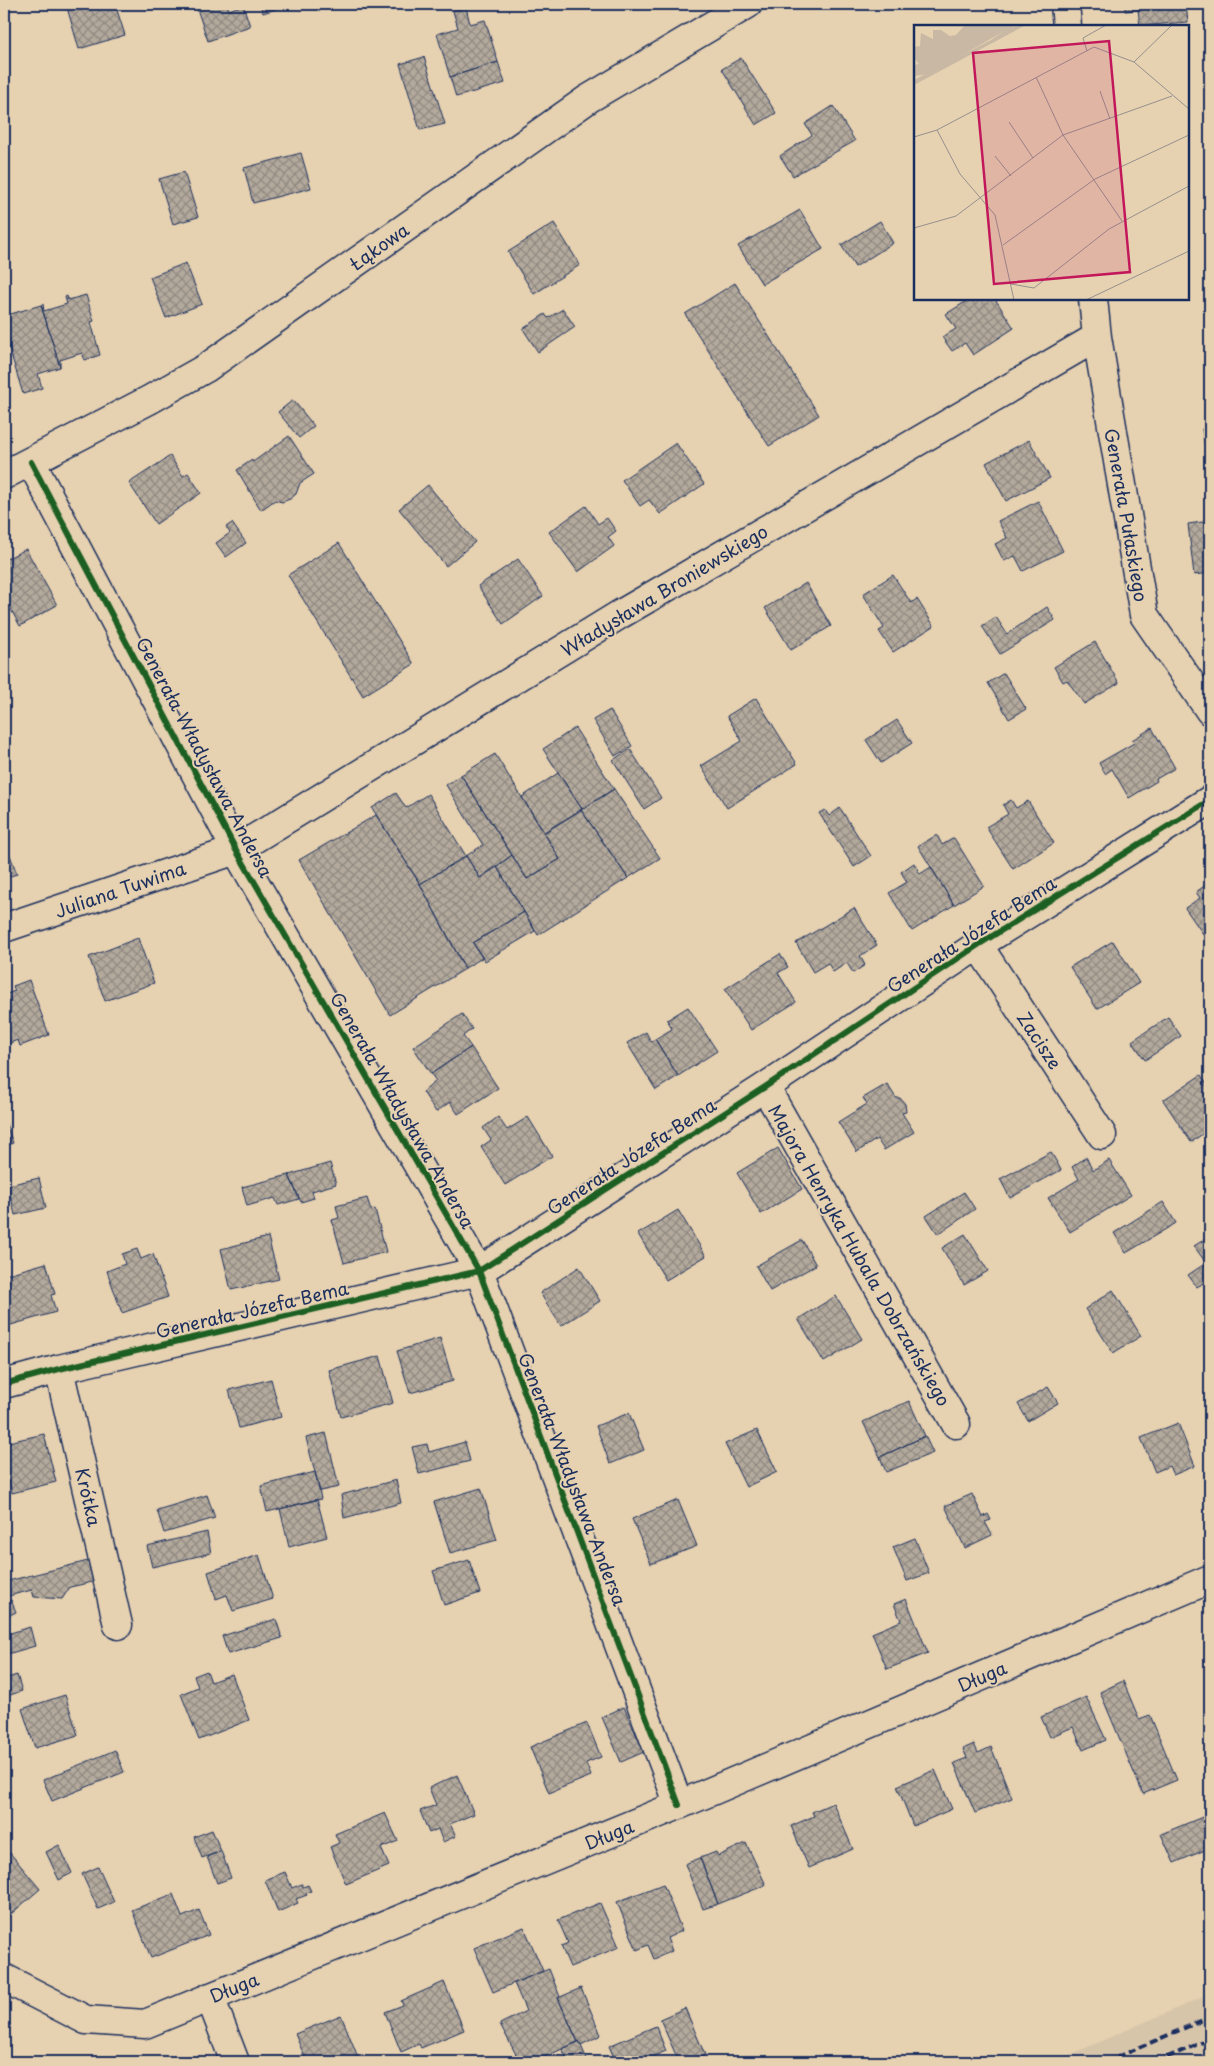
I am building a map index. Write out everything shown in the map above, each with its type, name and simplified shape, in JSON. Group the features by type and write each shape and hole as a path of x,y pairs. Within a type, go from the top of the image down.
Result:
{"street":[{"name":"Łąkowa","path":"4,475 206,368 588,99 748,4"},
{"path":"1065,4 1067,25"},
{"name":"Generała Pułaskiego","path":"1093,300 1097,337 1144,615 1210,711"},
{"name":"Władysława Broniewskiego","path":"236,850 619,615 1097,337"},
{"name":"Generała Władysława Andersa","path":"31,462 236,850 479,1272 679,1805"},
{"name":"Generała Józefa Bema","path":"4,1384 59,1369 479,1272 765,1087 978,945 1210,800"},
{"name":"Juliana Tuwima","path":"4,928 236,850"},
{"name":"Zacisze","path":"978,945 1102,1135"},
{"name":"Majora Henryka Hubala Dobrzańskiego","path":"765,1087 956,1424"},
{"name":"Krótka","path":"59,1369 118,1625"},
{"name":"Długa","path":"4,1978 86,2020 145,2024 679,1805 1210,1579"},
{"path":"210,1997 235,2062"}],"shaded area":[{"path":"1210,1994 1210,2062 1053,2062"}],"building":[{"path":"66,4 115,4 125,35 79,49"},
{"path":"211,4 227,4 229,10 243,5 250,26 208,41 197,9"},
{"path":"260,4 281,4 282,7 263,13"},
{"path":"1125,4 1186,4 1186,5 1125,11"},
{"path":"1186,5 1188,22 1140,25 1138,9"},
{"path":"466,7 470,24 485,20 498,62 450,77 437,34 458,28 453,11"},
{"path":"424,57 445,124 420,130 400,64"},
{"path":"741,58 776,113 756,125 722,69"},
{"path":"498,62 505,83 456,97 450,77"},
{"path":"833,106 855,141 793,176 780,156 812,135 805,124"},
{"path":"301,153 311,188 253,203 244,168"},
{"path":"184,172 198,217 173,224 159,179"},
{"path":"800,210 823,249 762,284 738,246"},
{"path":"880,221 893,243 855,267 841,245"},
{"path":"554,223 580,265 534,294 508,252"},
{"path":"186,263 202,304 166,318 150,277"},
{"path":"735,283 819,415 769,446 685,314"},
{"path":"86,295 94,321 91,322 100,355 85,360 82,353 60,360 60,367 41,305 43,304 44,311 67,304 65,297 67,296 68,300"},
{"path":"968,300 996,300 1014,328 973,355 965,343 952,351 942,337 956,329 946,314"},
{"path":"41,305 60,367 38,374 42,388 23,394 4,331 4,316"},
{"path":"563,309 575,327 538,352 523,329 545,314 548,318"},
{"path":"293,400 314,426 299,438 278,412"},
{"path":"1210,427 1210,467 1208,467 1202,429"},
{"path":"289,436 314,474 300,483 296,494 290,499 282,502 275,500 261,510 237,470 252,460 253,462"},
{"path":"1029,440 1050,478 1006,501 986,463"},
{"path":"676,443 704,484 660,514 649,500 640,506 622,480"},
{"path":"170,456 183,476 188,473 201,493 156,524 129,483"},
{"path":"428,485 475,542 446,566 399,509"},
{"path":"1038,501 1063,551 1023,571 1015,556 1004,561 995,544 1007,538 998,521"},
{"path":"586,506 598,524 607,518 616,531 608,537 614,546 578,572 549,532"},
{"path":"1210,521 1210,573 1194,575 1188,524"},
{"path":"232,523 246,543 226,557 216,543 230,533 226,527"},
{"path":"339,543 414,664 363,696 288,575"},
{"path":"26,549 57,605 20,626 4,597 4,560"},
{"path":"518,559 543,596 503,624 478,586"},
{"path":"893,575 911,603 917,599 934,626 893,652 879,631 884,628 863,594"},
{"path":"806,583 831,626 791,650 765,608"},
{"path":"1047,607 1055,620 1000,654 982,626 996,617 1007,634"},
{"path":"1095,642 1119,683 1084,704 1067,680 1063,682 1054,667"},
{"path":"1004,673 1026,709 1009,719 988,683"},
{"path":"756,698 797,764 727,808 701,766 742,741 727,716"},
{"path":"610,710 632,746 615,756 593,720"},
{"path":"897,720 912,743 881,763 866,740"},
{"path":"575,728 614,789 582,809 543,749"},
{"path":"1152,728 1175,768 1129,798 1112,769 1105,774 1099,763 1134,743 1132,740"},
{"path":"630,749 661,798 644,809 613,760"},
{"path":"495,754 560,859 527,879 461,775"},
{"path":"558,773 582,809 544,832 522,797"},
{"path":"461,775 512,855 480,878 466,856 483,845 446,785"},
{"path":"614,789 660,858 628,878 581,810"},
{"path":"396,793 406,808 428,794 466,856 420,884 372,808"},
{"path":"1011,800 1016,808 1028,801 1054,843 1013,869 986,827 1008,814 1003,805"},
{"path":"840,808 871,856 854,867 819,813 825,810 829,816"},
{"path":"581,810 628,878 538,935 497,867 512,855 527,879 560,859 544,833"},
{"path":"376,815 420,884 465,969 390,1015 299,860"},
{"path":"937,835 942,845 954,838 984,886 954,905 918,846"},
{"path":"4,839 17,874 4,878"},
{"path":"466,856 480,878 497,867 524,912 473,943 482,958 465,968 420,884"},
{"path":"914,863 920,874 931,867 954,905 912,931 889,893 907,882 901,872"},
{"path":"1210,882 1210,944 1185,908 1200,898 1196,892"},
{"path":"854,908 877,945 860,956 865,965 853,973 847,963 833,972 828,963 813,972 796,943"},
{"path":"524,912 535,931 485,961 473,943"},
{"path":"138,938 154,983 105,1001 89,957"},
{"path":"1113,941 1139,983 1097,1009 1070,967"},
{"path":"780,954 788,967 778,973 796,1002 751,1030 725,989"},
{"path":"29,980 49,1035 20,1046 18,1040 4,1045 4,995 15,991 13,986"},
{"path":"688,1007 717,1051 678,1076 655,1039 672,1029 667,1020"},
{"path":"462,1014 472,1029 463,1036 471,1047 431,1074 413,1047"},
{"path":"1168,1017 1181,1036 1145,1060 1132,1041"},
{"path":"646,1032 651,1042 655,1039 678,1076 656,1090 627,1043"},
{"path":"471,1047 498,1088 458,1114 450,1102 436,1112 423,1092 436,1081 431,1074"},
{"path":"1201,1075 1210,1089 1210,1129 1191,1142 1163,1100"},
{"path":"887,1084 896,1098 900,1098 905,1104 906,1112 902,1113 914,1132 884,1150 877,1139 857,1152 838,1122 867,1104 863,1098"},
{"path":"498,1117 507,1130 528,1117 552,1156 505,1185 481,1147 491,1140 483,1128"},
{"path":"4,1119 13,1143 4,1147"},
{"path":"778,1148 802,1189 761,1214 737,1173"},
{"path":"1051,1152 1061,1170 1010,1198 1000,1179"},
{"path":"1086,1157 1093,1170 1109,1160 1131,1195 1070,1232 1048,1198 1079,1179 1072,1167"},
{"path":"330,1163 336,1184 312,1191 314,1198 301,1202 289,1175"},
{"path":"289,1175 299,1199 278,1205 275,1198 247,1206 242,1187"},
{"path":"39,1178 46,1208 15,1215 8,1185"},
{"path":"964,1192 975,1209 938,1234 926,1216"},
{"path":"367,1198 371,1210 375,1209 386,1252 344,1263 332,1220 339,1218 336,1206"},
{"path":"1163,1202 1176,1223 1126,1253 1114,1233"},
{"path":"678,1210 706,1256 666,1280 638,1234"},
{"path":"965,1234 988,1271 964,1285 942,1248"},
{"path":"1210,1236 1210,1279 1197,1287 1188,1275 1206,1263 1194,1246"},
{"path":"268,1237 279,1279 231,1290 221,1249"},
{"path":"802,1240 816,1265 770,1291 756,1266"},
{"path":"137,1249 141,1259 153,1254 168,1297 122,1313 107,1271 125,1264 122,1254"},
{"path":"46,1263 55,1294 51,1295 56,1312 4,1327 4,1275"},
{"path":"579,1267 600,1301 561,1326 540,1293"},
{"path":"1113,1290 1141,1336 1113,1353 1085,1309"},
{"path":"836,1296 862,1339 824,1362 798,1319"},
{"path":"440,1338 453,1381 410,1393 397,1351"},
{"path":"380,1356 393,1403 341,1417 329,1370"},
{"path":"271,1379 281,1417 239,1428 229,1390"},
{"path":"1048,1387 1058,1403 1028,1421 1018,1404"},
{"path":"909,1401 925,1436 880,1457 863,1422"},
{"path":"629,1413 644,1450 610,1464 596,1426"},
{"path":"1178,1423 1195,1466 1173,1475 1169,1466 1155,1472 1141,1438"},
{"path":"757,1430 777,1472 746,1487 725,1444"},
{"path":"326,1433 339,1487 320,1491 306,1438"},
{"path":"44,1434 56,1482 12,1493 4,1460 4,1443"},
{"path":"925,1436 933,1453 886,1472 880,1457"},
{"path":"465,1442 470,1461 419,1474 412,1447 427,1444 429,1452"},
{"path":"315,1472 321,1499 267,1512 261,1486"},
{"path":"396,1480 401,1503 344,1518 341,1495"},
{"path":"481,1488 497,1540 450,1553 434,1502"},
{"path":"972,1494 983,1517 988,1514 991,1520 985,1522 992,1535 965,1548 945,1506"},
{"path":"207,1495 215,1518 164,1533 157,1510"},
{"path":"317,1499 327,1537 289,1547 280,1509"},
{"path":"678,1500 697,1546 651,1564 632,1519"},
{"path":"207,1532 211,1553 152,1567 147,1546"},
{"path":"915,1538 929,1573 907,1581 893,1547"},
{"path":"259,1555 273,1599 233,1611 227,1595 216,1599 208,1572"},
{"path":"92,1560 97,1581 70,1587 62,1599 34,1597 32,1590 4,1597 4,1582"},
{"path":"469,1560 480,1593 444,1605 433,1571"},
{"path":"906,1599 928,1653 887,1669 872,1633 901,1621 894,1604"},
{"path":"11,1600 16,1612 4,1618 4,1603"},
{"path":"276,1619 282,1638 228,1654 222,1636"},
{"path":"30,1627 35,1646 4,1655 4,1635"},
{"path":"207,1671 211,1682 232,1674 249,1720 199,1740 181,1694 198,1687 194,1676"},
{"path":"17,1675 22,1691 4,1697 4,1679"},
{"path":"1123,1681 1139,1719 1150,1715 1177,1780 1143,1794 1100,1692"},
{"path":"65,1695 78,1735 35,1748 22,1709"},
{"path":"1086,1697 1106,1740 1083,1750 1073,1727 1050,1737 1041,1717"},
{"path":"624,1707 644,1752 621,1762 602,1717"},
{"path":"587,1723 601,1757 586,1763 591,1776 549,1793 530,1747"},
{"path":"974,1744 978,1753 991,1747 1012,1798 975,1813 954,1763 967,1758 963,1749"},
{"path":"115,1750 124,1772 52,1801 43,1780"},
{"path":"935,1770 952,1809 913,1826 897,1786"},
{"path":"457,1775 474,1814 450,1824 456,1836 443,1842 438,1829 429,1833 420,1811 436,1805 429,1788"},
{"path":"833,1803 853,1849 809,1868 791,1826 814,1816 812,1812"},
{"path":"385,1813 398,1841 381,1848 389,1866 346,1884 330,1847 339,1843 335,1834"},
{"path":"1205,1816 1210,1828 1210,1848 1174,1863 1161,1834"},
{"path":"212,1830 221,1851 202,1858 194,1837"},
{"path":"746,1843 766,1885 718,1904 700,1858 716,1852 718,1856"},
{"path":"59,1845 72,1873 59,1880 46,1852"},
{"path":"221,1851 231,1878 217,1883 207,1857"},
{"path":"10,1853 40,1889 4,1920 4,1857"},
{"path":"700,1858 718,1904 703,1909 685,1864"},
{"path":"98,1867 114,1902 98,1909 82,1874"},
{"path":"285,1872 292,1888 302,1884 303,1887 308,1885 311,1891 306,1893 307,1895 296,1899 298,1903 278,1912 265,1880"},
{"path":"663,1884 682,1931 667,1938 672,1951 654,1959 648,1945 637,1950 617,1902"},
{"path":"173,1894 182,1917 199,1910 209,1935 151,1958 132,1910"},
{"path":"600,1903 619,1947 570,1967 561,1946 568,1943 558,1920"},
{"path":"524,1927 543,1971 493,1992 474,1948"},
{"path":"549,1969 560,1997 558,1998 578,2042 533,2062 520,2062 500,2024 526,2011 514,1983"},
{"path":"444,1982 464,2030 421,2048 419,2044 401,2052 385,2012 403,2005 401,2001"},
{"path":"581,1988 601,2035 581,2045 558,1998"},
{"path":"685,2008 705,2055 690,2062 679,2062 660,2019"},
{"path":"341,2015 360,2062 307,2062 295,2034"},
{"path":"656,2026 666,2051 640,2062 616,2062 609,2046"},
{"path":"579,2041 588,2062 569,2062 562,2049"}],"railway":[{"path":"1106,2062 1210,2017"},
{"path":"1156,2062 1210,2039"}],"cycle path":[{"path":"31,462 236,850 479,1271 679,1805"},
{"path":"4,1384 59,1369 479,1271 765,1087 978,945 1210,800"}]}
